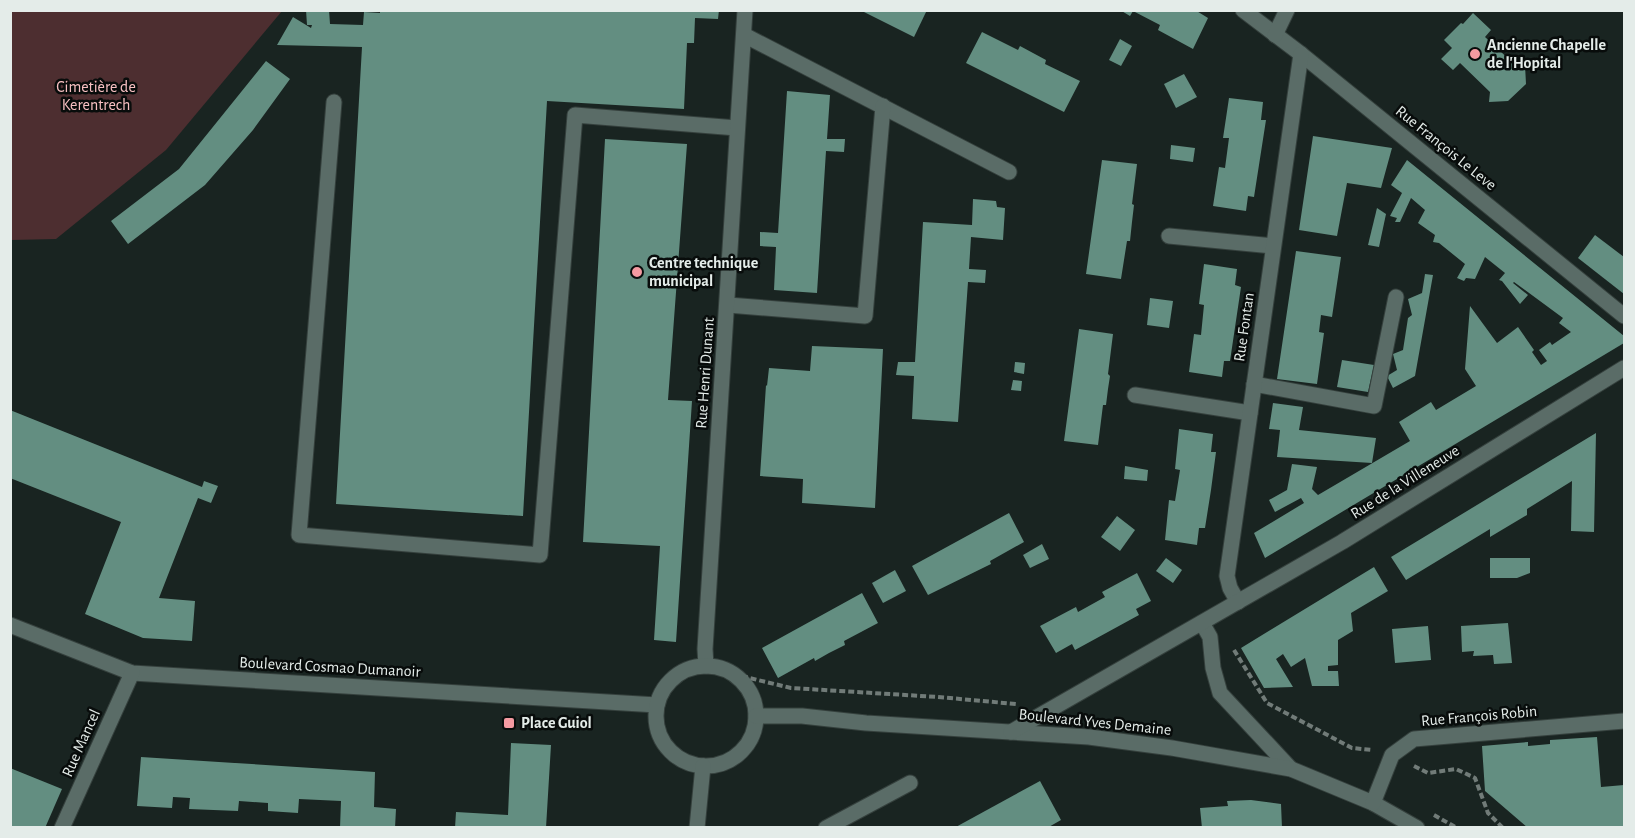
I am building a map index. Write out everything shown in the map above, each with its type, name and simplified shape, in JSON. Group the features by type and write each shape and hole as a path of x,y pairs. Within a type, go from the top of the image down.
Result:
{"street":[{"name":"Rue Henri Dunant","path":"706,666 705,649 745,10"},
{"name":"Rue François Le Leve","path":"1243,10 1301,54 1624,316"},
{"path":"1275,35 1287,10"},
{"path":"744,35 1009,172"},
{"name":"Rue Fontan","path":"1238,602 1230,588 1227,576 1301,54"},
{"path":"334,102 299,535 540,555 575,115 737,128"},
{"path":"728,305 865,316 883,106"},
{"path":"1169,236 1274,246"},
{"path":"1254,384 1374,406 1396,297"},
{"name":"Rue de la Villeneuve","path":"1011,732 1342,542 1624,368"},
{"path":"1136,395 1250,413"},
{"path":"1202,623 1210,637 1213,668 1220,693 1291,769"},
{"name":"Boulevard Cosmao Dumanoir","path":"10,625 132,673 657,705"},
{"path":"706,666 720,668 733,674 744,684 752,696 756,716 750,738 742,750 724,762 703,766 689,763 676,756 666,746 659,733 656,719 657,705 670,681 680,673 692,668 706,666"},
{"name":"Rue Mancel","path":"62,828 132,673"},
{"name":"Boulevard Yves Demaine","path":"756,716 802,716 866,723 1089,737 1172,748 1291,769 1373,803 1417,828"},
{"name":"Rue François Robin","path":"1392,755 1414,739 1624,722"},
{"path":"1373,803 1392,755"},
{"path":"697,828 703,766"},
{"path":"826,828 910,783"}],"path":[{"path":"1210,643 1229,644 1267,703 1352,748 1381,750 1428,773 1456,769 1475,778 1488,813 1503,828"}],"green space":[{"name":"Cimetière de Kerentrech","path":"10,11 282,11 166,150 56,239 11,240"}],"building":[{"path":"306,10 329,10 330,24 363,25 364,12 380,13 380,10 719,10 718,19 695,18 694,43 687,43 684,109 547,101 523,516 336,504 362,47 277,45 293,17 311,28 312,25 307,25"},
{"path":"860,10 927,10 914,37"},
{"path":"1120,10 1195,10 1208,18 1193,49 1158,30 1160,25 1133,11 1130,16"},
{"name":"Ancienne Chapelle de l'Hopital","path":"1473,13 1491,30 1485,37 1515,65 1525,65 1526,84 1508,101 1489,102 1490,92 1460,63 1453,70 1441,59 1452,48 1444,40"},
{"path":"982,32 1018,50 1020,46 1046,60 1045,64 1080,81 1064,112 966,63"},
{"path":"1120,39 1132,46 1121,66 1109,60"},
{"path":"266,61 290,79 253,130 205,185 128,244 111,221 179,169"},
{"path":"1184,74 1197,97 1176,108 1164,84"},
{"path":"787,91 830,95 827,139 845,139 844,152 826,151 817,293 774,290 776,247 760,246 760,232 778,233"},
{"path":"1229,98 1263,102 1261,120 1266,120 1254,197 1248,196 1246,211 1213,206 1219,167 1225,168 1229,138 1223,138"},
{"path":"1313,136 1392,148 1381,188 1347,183 1337,236 1299,230"},
{"name":"Centre technique municipal","path":"605,139 687,144 668,400 692,401 676,642 654,640 660,546 583,542"},
{"path":"1171,145 1195,148 1193,162 1170,159"},
{"path":"1102,160 1137,164 1130,241 1127,241 1121,279 1086,274"},
{"path":"1407,160 1624,336 1624,343 1265,558 1254,533 1304,503 1301,498 1275,512 1269,500 1287,490 1292,464 1317,467 1312,489 1318,495 1410,441 1399,422 1431,402 1436,410 1476,386 1465,369 1470,306 1497,343 1518,327 1541,365 1547,361 1539,350 1550,342 1552,345 1571,332 1559,323 1563,318 1514,282 1528,295 1520,304 1499,280 1505,273 1485,257 1475,279 1466,278 1464,281 1457,278 1465,264 1439,243 1433,242 1435,235 1418,223 1425,210 1411,198 1400,222 1395,222 1397,218 1390,216 1402,193 1391,185"},
{"path":"973,199 996,201 997,207 1005,208 1003,240 971,237 969,269 986,270 985,283 968,282 958,422 912,419 914,376 896,375 898,362 915,362 923,222 972,225"},
{"path":"1377,208 1386,214 1379,247 1368,245"},
{"path":"1595,235 1624,257 1624,294 1578,258"},
{"path":"1296,251 1341,257 1332,317 1321,315 1319,332 1324,333 1317,384 1277,379"},
{"path":"1204,264 1237,269 1235,285 1241,287 1230,361 1224,361 1222,377 1189,372 1194,334 1201,335 1204,305 1199,304"},
{"path":"1425,274 1433,275 1415,376 1393,388 1387,376 1397,370 1393,354 1403,350 1408,318 1412,315 1408,299 1422,293"},
{"path":"1150,298 1173,301 1169,328 1147,325"},
{"path":"1079,329 1113,334 1108,374 1110,376 1106,405 1103,405 1098,445 1064,441"},
{"path":"812,346 883,349 875,508 802,503 803,479 760,476 769,368 810,371"},
{"path":"1342,360 1374,365 1368,392 1337,387"},
{"path":"1015,362 1025,363 1024,374 1014,372"},
{"path":"1013,380 1022,381 1021,391 1011,390"},
{"path":"1273,403 1303,407 1299,430 1376,438 1372,463 1277,457 1280,430 1269,429"},
{"path":"10,410 202,487 204,481 218,486 211,503 198,498 159,598 195,601 192,641 143,638 85,614 121,522 10,478"},
{"path":"1179,429 1213,434 1211,452 1216,452 1205,528 1199,528 1197,545 1165,540 1169,500 1175,501 1180,470 1175,469"},
{"path":"1596,433 1594,532 1571,531 1572,481 1527,509 1527,515 1490,537 1490,529 1406,580 1391,557"},
{"path":"1125,466 1148,470 1147,481 1124,479"},
{"path":"1009,513 1024,542 990,561 991,564 928,595 912,566"},
{"path":"1117,516 1135,530 1120,551 1101,537"},
{"path":"1042,544 1049,559 1030,568 1023,555"},
{"path":"1166,558 1182,570 1173,583 1156,571"},
{"path":"1490,558 1530,558 1530,573 1517,578 1490,578"},
{"path":"1374,567 1388,591 1351,613 1353,631 1338,640 1338,665 1328,666 1328,671 1338,671 1339,686 1312,686 1305,658 1291,667 1283,654 1276,659 1293,687 1264,688 1241,648"},
{"path":"895,570 906,591 883,603 872,583"},
{"path":"1137,573 1151,601 1136,609 1139,615 1075,650 1072,644 1056,653 1040,626 1076,607 1078,612 1105,597 1102,592"},
{"path":"862,593 878,623 844,641 845,645 815,661 814,658 778,678 762,648"},
{"path":"1508,623 1512,663 1494,664 1493,655 1473,656 1474,651 1462,652 1461,626"},
{"path":"1428,626 1431,660 1395,663 1392,629"},
{"path":"1597,737 1601,787 1624,785 1624,828 1528,828 1485,791 1482,746 1528,742 1528,746 1550,744 1550,740"},
{"path":"511,743 551,745 546,828 455,828 456,812 508,815"},
{"path":"141,757 375,772 374,807 396,809 395,828 340,828 341,801 299,799 298,813 268,811 268,803 239,801 238,811 189,809 190,798 173,797 172,808 137,806"},
{"path":"10,768 62,789 45,828 10,828"},
{"path":"1040,781 1061,820 1047,828 954,828"},
{"path":"1251,800 1281,804 1282,828 1202,828 1200,808 1228,806 1227,801"}],"place":[{"name":"Ancienne Chapelle de l'Hopital","path":"1475,54"},
{"name":"Centre technique municipal","path":"637,272"},
{"name":"Place Guiol","path":"509,723"}]}
